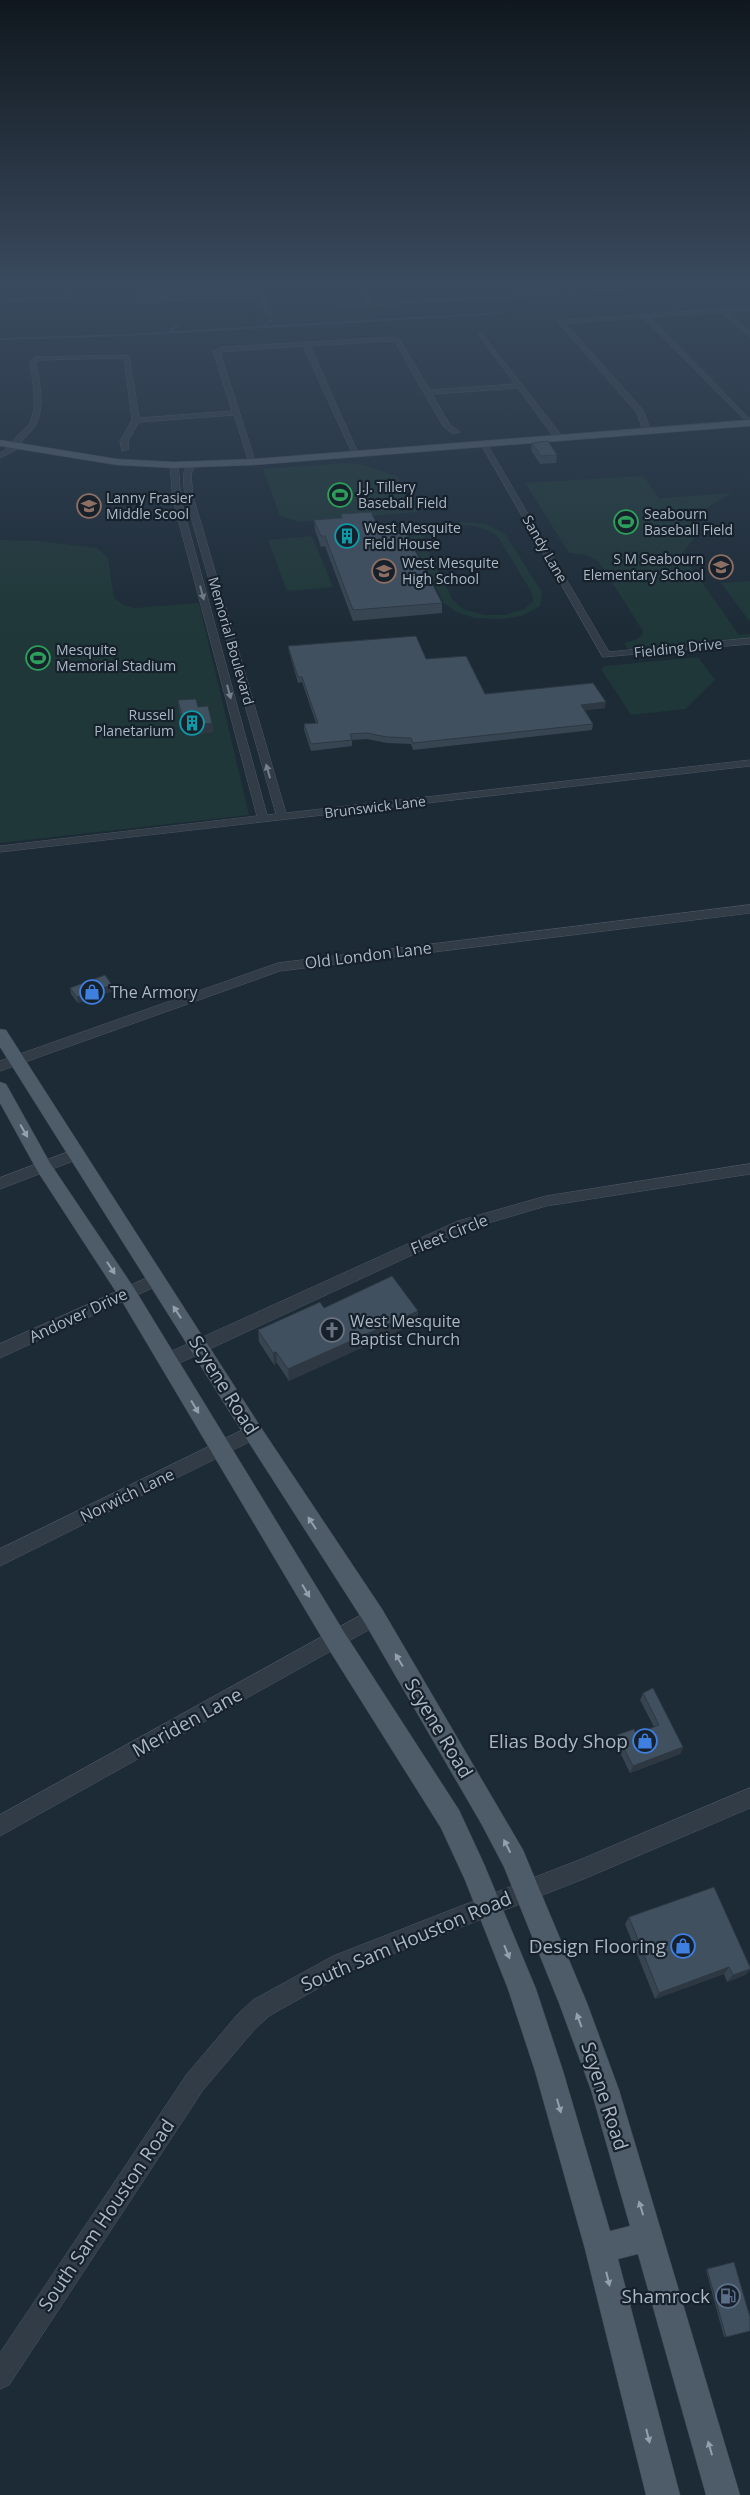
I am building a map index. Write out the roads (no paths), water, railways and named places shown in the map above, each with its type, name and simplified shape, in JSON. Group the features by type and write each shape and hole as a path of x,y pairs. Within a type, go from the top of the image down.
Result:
{"main road":[{"path":"0,443 117,462 174,465 253,462 750,423"},
{"name":"Scyene Road","path":"4,1050 76,1154 253,1432 374,1617 491,1816 527,1890 573,2003 605,2090 723,2495"},
{"name":"Scyene Road","path":"0,1088 44,1167 127,1293 336,1640 450,1819 522,1989 549,2071 600,2249 663,2495"},
{"path":"600,2249 649,2236"}],"street":[{"path":"0,456 16,446 16,442 34,424 37,413 36,400"},
{"path":"125,449 124,441 136,420 133,400"},
{"path":"233,400 253,462"},
{"path":"332,400 356,453"},
{"path":"432,400 447,426 456,432"},
{"path":"531,400 559,438"},
{"path":"630,400 640,412 647,431"},
{"path":"728,400 750,423"},
{"path":"136,420 237,412"},
{"name":"Sandy Lane","path":"483,444 606,655"},
{"name":"Memorial Boulevard","path":"191,464 187,475 190,496 282,818"},
{"name":"Memorial Boulevard","path":"174,465 177,500 262,820"},
{"name":"Fielding Drive","path":"606,655 750,641"},
{"name":"Brunswick Lane","path":"0,849 750,763"},
{"name":"Old London Lane","path":"4,1050 278,968 750,909"},
{"path":"0,1184 76,1154"},
{"name":"Fleet Circle","path":"167,1361 463,1226 507,1211 546,1201 750,1169"},
{"name":"Andover Drive","path":"0,1351 156,1280"},
{"name":"Norwich Lane","path":"0,1558 253,1432"},
{"name":"Meriden Lane","path":"0,1826 336,1640 374,1617"},
{"name":"South Sam Houston Road","path":"0,2376 195,2082 246,2022 261,2008 301,1984 341,1964 586,1868 750,1798"}],"place":[{"name":"J.J. Tillery Baseball Field","path":"340,495"},
{"name":"Lanny Frasier Middle Scool","path":"89,506"},
{"name":"Seabourn Baseball Field","path":"626,522"},
{"name":"West Mesquite Field House","path":"347,536"},
{"name":"S M Seabourn Elementary School","path":"721,567"},
{"name":"West Mesquite High School","path":"384,571"},
{"name":"Mesquite Memorial Stadium","path":"38,658"},
{"name":"Russell Planetarium","path":"192,723"},
{"name":"The Armory","path":"92,992"},
{"name":"West Mesquite Baptist Church","path":"332,1330"},
{"name":"Elias Body Shop","path":"645,1741"},
{"name":"Design Flooring","path":"683,1946"},
{"name":"Shamrock","path":"728,2296"}]}
